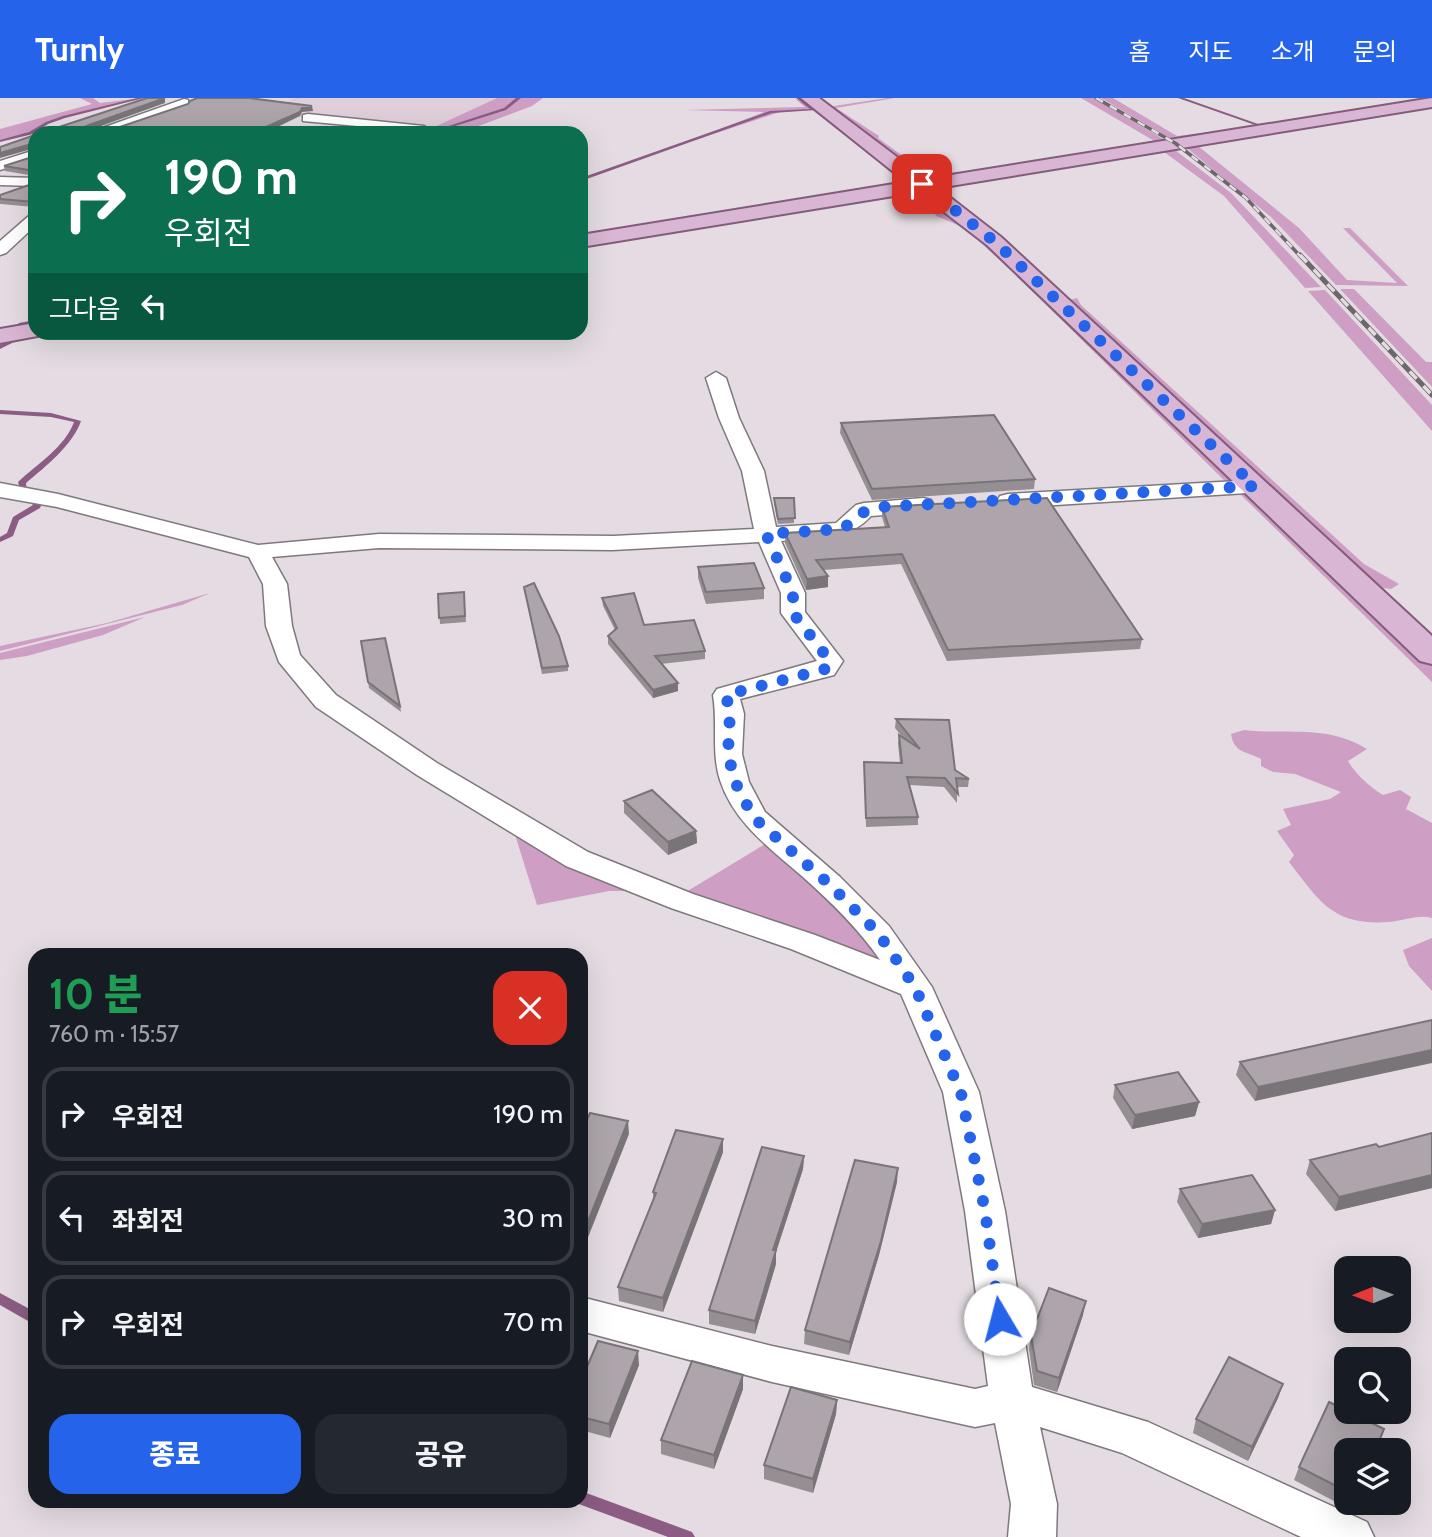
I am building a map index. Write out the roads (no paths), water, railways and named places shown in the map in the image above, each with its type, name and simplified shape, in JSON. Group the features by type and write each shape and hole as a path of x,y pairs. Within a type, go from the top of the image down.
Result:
{"main road":[{"path":"809,98 994,241 1432,654"},
{"path":"588,240 1432,102"},
{"path":"0,336 28,331"}],"street":[{"path":"116,126 184,103"},
{"path":"309,118 386,126"},
{"path":"0,166 28,156"},
{"path":"0,181 28,182"},
{"path":"0,250 28,224"},
{"path":"716,378 729,418 753,471 766,534 793,593 793,613 830,661 825,669 726,695 730,713 728,754 735,782 753,817 829,884 878,933 915,987 961,1093 985,1211 1012,1400 1034,1504 1032,1537"},
{"path":"986,502 1255,486"},
{"path":"0,490 58,501 258,552 337,542 445,538 582,543 690,540 841,529 851,524 863,510 946,504"},
{"path":"258,552 275,584 279,626 288,657 326,701 416,761 578,859 682,901 803,942 915,987"},
{"path":"588,1316 772,1364 975,1408 1012,1400 1132,1436 1258,1492 1350,1537"}],"waterway":[{"path":"42,126 64,117 142,98"},
{"path":"451,126 505,109 519,98"},
{"path":"588,177 771,112 814,110 798,98"},
{"path":"1180,98 1259,125"},
{"path":"0,141 28,134"},
{"path":"17,329 21,324 28,323"},
{"path":"0,347 19,338"},
{"path":"0,412 51,415 78,421 76,428 63,444 22,482 24,491"},
{"path":"0,540 10,534 16,519 37,506 34,502"},
{"path":"0,1298 28,1315"},
{"path":"588,1501 687,1537"}],"railway":[{"path":"1096,98 1175,143 1246,198 1301,257"},
{"path":"1300,255 1432,395"}]}
